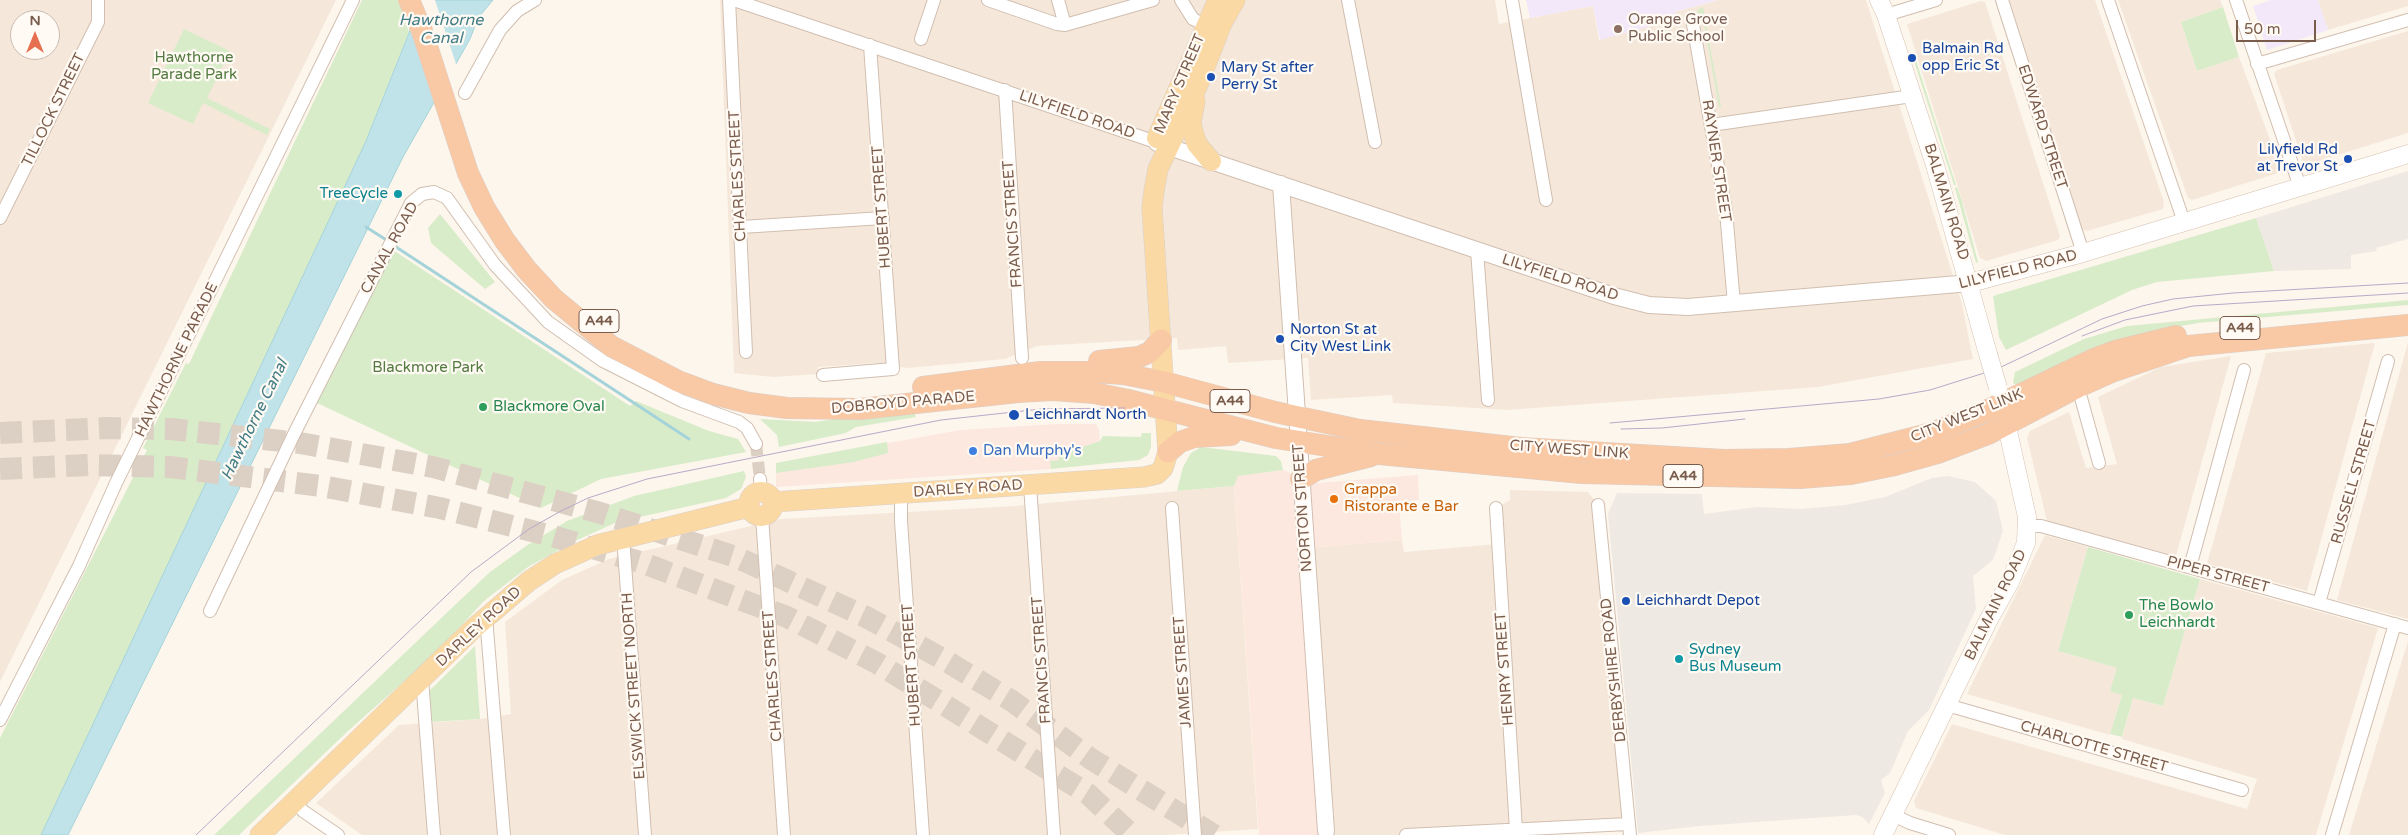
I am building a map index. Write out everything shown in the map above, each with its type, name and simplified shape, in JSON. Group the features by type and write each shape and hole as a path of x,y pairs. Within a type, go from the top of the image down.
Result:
{"highway":[{"name":"DOBROYD PARADE","path":"409,0 458,123 506,218 528,250 580,306 610,329 643,350 676,367 750,389 790,395 834,397 1041,372 1123,374 1164,382"},
{"name":"DOBROYD PARADE","path":"423,0 445,56 468,172 484,207 505,241 554,300 611,346 678,381 749,403 787,408 860,409 1052,390 1094,394 1165,409"},
{"name":"CITY WEST LINK","path":"1164,382 1234,402 1360,430 1521,448 1724,460 1789,459 1842,454 1882,447 1932,433 2000,396 2096,358 2157,340 2208,331 2408,313"},
{"name":"CITY WEST LINK","path":"1165,409 1248,431 1379,454 1582,473 1800,478 1851,474 1895,466 1938,453 2006,424 2078,387 2126,366 2188,346 2408,325"},
{"path":"1069,372 1092,361 1120,361 1139,357 1150,352 1161,340"},
{"path":"1164,462 1180,442 1194,437 1236,435 1248,431"},
{"path":"1301,479 1316,470 1379,454"}],"main road":[{"path":"1213,29 1218,0"},
{"path":"1213,29 1222,23 1235,0"},
{"name":"BALMAIN ROAD","path":"1883,5 1970,284 2000,396 2028,526 2023,550 2010,582 1947,704 1883,835"},
{"name":"MARY STREET","path":"1162,144 1197,87 1213,29"},
{"name":"MARY STREET","path":"1162,144 1213,29"},
{"path":"1197,87 1191,124 1197,144 1211,161"},
{"path":"1162,144 1146,166 1145,180 1152,208 1164,382 1164,462"},
{"name":"LILYFIELD ROAD","path":"1970,284 2082,253 2408,154"},
{"name":"DARLEY ROAD","path":"260,835 294,800 486,617 529,581 555,564 597,545 761,499 901,494 1144,477 1164,462"}],"street":[{"name":"TILLOCK STREET","path":"0,218 98,22 98,0"},
{"name":"HAWTHORNE PARADE","path":"0,720 79,566 116,483 353,0"},
{"path":"465,93 500,30 517,11 535,0"},
{"name":"CHARLES STREET","path":"729,0 746,352"},
{"name":"LILYFIELD ROAD","path":"734,0 1614,296 1649,305 1688,307 1734,304 1970,284"},
{"path":"921,39 934,0"},
{"path":"988,0 1057,24 1065,25 1153,0"},
{"path":"1058,0 1065,25"},
{"name":"MARY STREET","path":"1181,0 1193,19 1213,29"},
{"path":"1348,0 1375,142"},
{"path":"1512,0 1546,200"},
{"path":"1883,5 1936,0"},
{"name":"EDWARD STREET","path":"2002,0 2082,253"},
{"path":"2108,0 2184,222"},
{"path":"2236,0 2300,187"},
{"name":"RAYNER STREET","path":"1692,19 1726,211 1734,304"},
{"path":"2257,64 2408,20"},
{"name":"HUBERT STREET","path":"823,375 893,369 870,45"},
{"name":"FRANCIS STREET","path":"1005,90 1022,358"},
{"path":"1711,126 1912,96"},
{"name":"NORTON STREET","path":"1281,184 1326,834"},
{"name":"CANAL ROAD","path":"210,611 294,434 412,203 422,194 434,192 447,198 495,265 548,322 603,361 682,401 739,422 746,428 756,444"},
{"path":"741,227 883,218"},
{"path":"1477,250 1488,400"},
{"name":"RUSSELL STREET","path":"2319,603 2388,361"},
{"path":"2190,568 2244,370"},
{"path":"2078,387 2098,463"},
{"name":"FRANCIS STREET","path":"1030,485 1054,835"},
{"name":"HUBERT STREET","path":"901,494 901,521 923,835"},
{"name":"CHARLES STREET","path":"761,499 784,835"},
{"name":"DERBYSHIRE ROAD","path":"1598,505 1629,830"},
{"name":"JAMES STREET","path":"1172,508 1195,835"},
{"name":"HENRY STREET","path":"1496,508 1516,830"},
{"name":"PIPER STREET","path":"2028,526 2041,526 2402,626"},
{"name":"ELSWICK STREET NORTH","path":"624,537 645,835"},
{"path":"486,617 504,835"},
{"path":"2332,835 2402,626"},
{"path":"422,679 434,835"},
{"name":"CHARLOTTE STREET","path":"1947,704 2242,790"},
{"path":"294,800 303,811 338,835"},
{"path":"1893,814 1910,823 1949,835"},
{"path":"1406,835 1516,830 1629,830"}],"shaded area":[{"path":"0,0 336,0 0,682"},
{"path":"720,0 1495,0 1499,24 1593,6 1599,40 1676,19 1674,12 1719,0 1866,0 1962,304 1973,359 1818,387 1507,410 1393,403 1392,395 1311,400 1308,358 1228,363 1226,346 1178,350 1177,338 1037,346 1005,359 908,368 876,363 818,367 818,374 773,377 734,373"},
{"name":"Orange Grove Public School","path":"1526,0 1718,0 1675,12 1676,19 1600,40 1593,6 1530,18"},
{"path":"2009,0 2095,0 2164,202 2163,209 2087,231 2082,229"},
{"path":"2118,0 2220,0 2223,7 2181,22 2197,71 2239,57 2281,169 2278,173 2192,200 2188,198"},
{"path":"2271,0 2318,0 2328,30 2267,50 2253,6"},
{"path":"2318,0 2408,0 2408,6 2328,30"},
{"path":"1981,1 1985,2 2060,236 2058,240 1986,261 1980,258 1907,24"},
{"path":"2408,31 2408,133 2309,164 2303,162 2274,74 2277,70"},
{"path":"2408,171 2408,239 2376,248 2377,251 2351,255 2351,269 2274,271 2256,218"},
{"path":"2408,342 2408,619 2337,600"},
{"path":"2375,343 2307,591 2207,564 2266,353"},
{"path":"2231,356 2176,556 2047,521 2027,438 2030,431 2069,412 2086,468 2117,464 2098,397 2161,367"},
{"path":"1056,424 1096,424 1099,430 1100,441 1059,455 1059,460 1050,461 1051,469 776,487 776,464 779,463 960,430"},
{"path":"1283,470 1317,483 1418,475 1419,500 1399,502 1402,540 1306,548 1318,835 1259,835 1234,486 1238,476"},
{"path":"1948,476 1975,482 1996,501 2003,531 1993,560 1973,576 1976,609 1929,710 1908,731 1890,773 1881,780 1885,793 1869,824 1862,817 1856,815 1700,826 1638,833 1608,514 1617,493 1702,494 1704,514 1757,507 1800,509 1846,505 1885,497 1932,478"},
{"path":"1234,486 1258,829 1167,835 362,835 316,803 399,725 480,719 511,714 505,622 562,580 609,559 781,519 1015,506"},
{"path":"1510,490 1588,492 1598,505 1628,824 1406,835 1335,835 1332,833 1306,548 1402,540 1404,552 1497,544 1496,508 1510,500"},
{"path":"2045,535 2088,547 2058,651 2117,668 2122,694 2110,735 1967,694"},
{"path":"2200,579 2378,628 2316,835 2005,835 1916,808 1914,801 1952,724 2247,809 2257,779 2122,739 2133,698 2163,706"},
{"path":"2408,641 2408,835 2349,835"}],"green space":[{"path":"362,0 398,0 409,32 366,141 41,835 0,835 0,738 147,450 143,448 186,363 189,364"},
{"path":"1703,7 1721,107 1719,107 1702,13 1696,14"},
{"path":"2223,7 2239,57 2197,71 2181,22"},
{"name":"Hawthorne Parade Park","path":"184,29 230,51 207,98 270,129 267,135 203,103 193,124 148,103"},
{"path":"1915,57 1956,185 1954,185 1913,58"},
{"path":"1957,187 1978,262 1976,263 1955,188"},
{"path":"440,214 495,282 485,289 431,243 428,228"},
{"path":"2256,218 2274,271 2157,282 2132,290 2006,350 1999,337 1993,296"},
{"name":"Blackmore Park","path":"393,250 630,406 636,401 709,431 738,439 746,452 601,479 541,508 317,403"},
{"path":"2408,300 2408,305 2198,323 2153,331 2019,387 2013,383 2015,372 2084,339 2127,326"},
{"path":"914,413 916,417 856,427 846,433 779,447 777,435 760,419 816,422 839,418"},
{"path":"1142,433 1151,433 1151,447 1148,455 1139,460 1051,469 1050,461 1059,460 1059,455 1100,441 1103,436 1141,437"},
{"path":"887,442 888,453 854,462 776,473 776,463"},
{"path":"1201,447 1276,456 1281,461 1283,470 1238,476 1234,486 1177,491 1183,467 1191,453"},
{"path":"744,471 746,477 741,489 726,498 617,522 573,542 528,567 484,601 435,654 348,731 239,835 214,835 490,572 526,546 567,521 634,496"},
{"name":"The Bowlo Leichhardt","path":"2088,547 2200,579 2163,706 2133,698 2122,737 2110,734 2122,695 2110,691 2117,668 2058,651"},
{"path":"475,646 480,719 431,722 428,692"}],"water":[{"name":"Hawthorne Canal","path":"420,0 493,0 478,18 470,39 403,157 68,835 41,835 366,141 409,33"}],"pier":[{"path":"417,0 435,0 457,67 436,103"}],"waterway":[{"path":"366,227 388,241"},
{"path":"393,245 689,439"}],"tunnel":[{"path":"0,433 107,428 171,429 300,443 433,467 597,512 736,557 866,617 943,659 1012,701 1091,759 1214,835"},
{"path":"756,444 760,479"},
{"path":"0,469 90,465 170,467 321,486 440,508 552,536 643,563 787,617 877,663 1088,794 1132,835"}],"tram line":[{"path":"1610,423 1879,399 1930,390 1997,369 2102,319 2142,306 2173,299 2233,293 2408,283"},
{"path":"2082,336 2125,320 2193,306 2408,293"},
{"path":"196,835 471,572 529,529 588,498 647,479 941,420 1041,409 1125,408"},
{"path":"1621,429 1662,428 1745,419"}],"place":[{"name":"Orange Grove Public School","path":"1618,29"},
{"name":"Balmain Rd opp Eric St","path":"1912,58"},
{"name":"Mary St after Perry St","path":"1211,77"},
{"name":"Lilyfield Rd at Trevor St","path":"2348,159"},
{"name":"TreeCycle","path":"398,194"},
{"name":"Norton St at City West Link","path":"1280,339"},
{"name":"Blackmore Oval","path":"483,407"},
{"name":"Leichhardt North","path":"1014,415"},
{"name":"Dan Murphy's","path":"973,451"},
{"name":"Grappa Ristorante e Bar","path":"1334,499"},
{"name":"Leichhardt Depot","path":"1626,601"},
{"name":"The Bowlo Leichhardt","path":"2129,615"},
{"name":"Sydney Bus Museum","path":"1679,659"}]}
